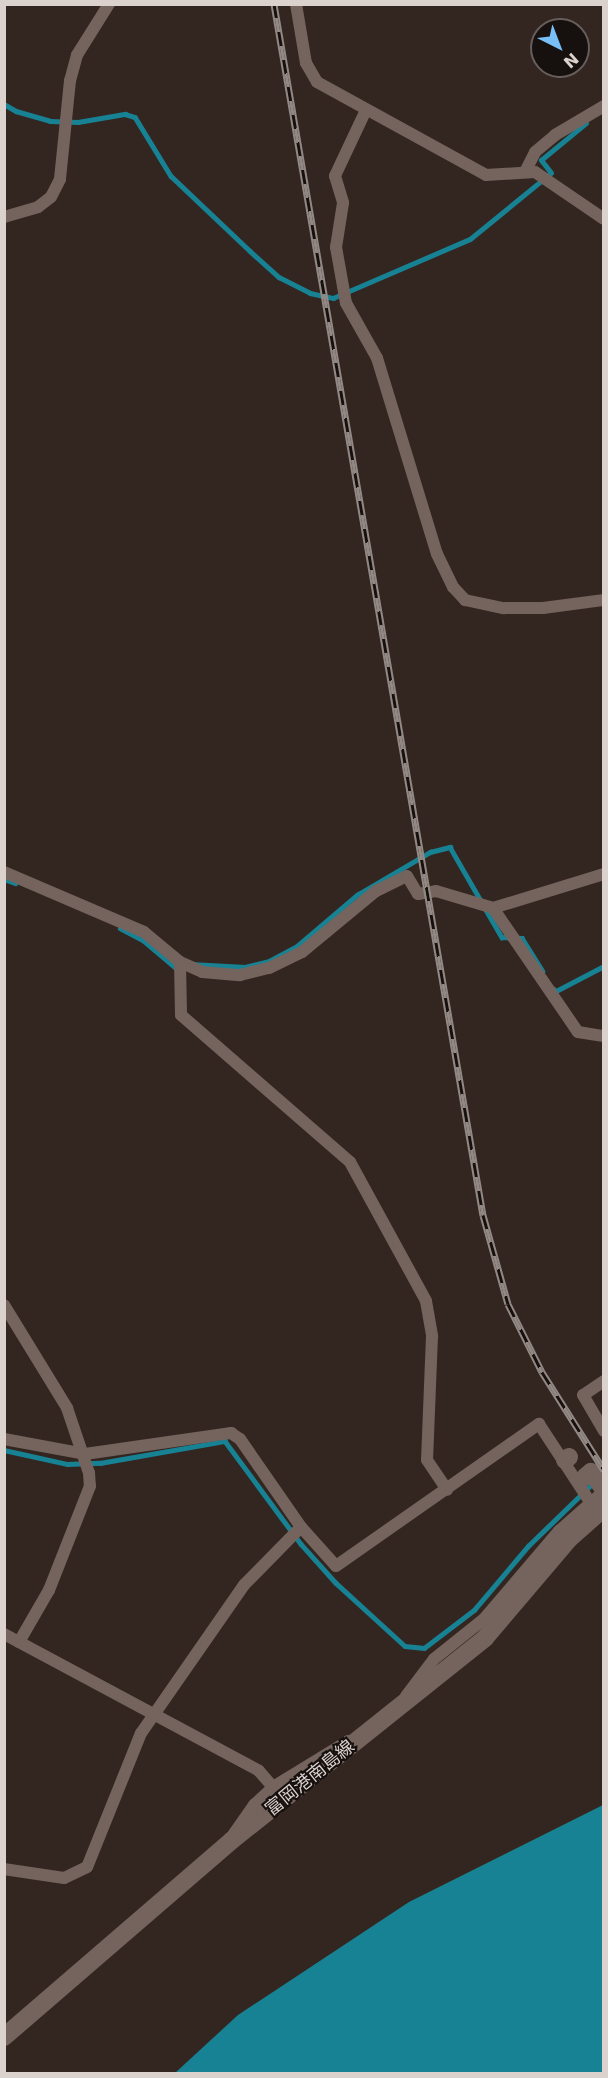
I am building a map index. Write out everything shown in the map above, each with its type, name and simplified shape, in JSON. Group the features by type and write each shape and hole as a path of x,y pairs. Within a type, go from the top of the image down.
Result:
{"main road":[{"path":"582,1481 591,1472 603,1490"},
{"name":"富岡港南島線","path":"6,2035 231,1841 485,1638 569,1539 593,1502"}],"street":[{"path":"4,217 38,207 51,197 60,178 70,81 77,55 109,4"},
{"path":"296,4 306,63 317,82 486,175 526,170 564,189 603,219"},
{"path":"526,170 535,152 555,135 603,106"},
{"path":"366,110 335,176 343,203 336,247 346,303 377,358 437,554 453,587 465,600 504,608 543,608 603,600"},
{"path":"4,872 144,932 180,962 202,972 240,975 269,968 302,951 376,891 407,876 418,894 436,891 493,908 603,874"},
{"path":"493,908 504,929 521,945 578,1032 603,1036"},
{"path":"180,962 181,1015 350,1162 426,1301 432,1336 427,1460 447,1490"},
{"path":"4,1305 67,1408 86,1456 90,1486 49,1590 20,1642"},
{"path":"603,1381 583,1395 603,1431"},
{"path":"4,1439 86,1456 231,1433 240,1439 296,1531 336,1566 539,1425 567,1458 593,1502 603,1490"},
{"path":"4,1869 64,1878 87,1867 141,1733 244,1585 296,1531"},
{"path":"4,1634 259,1771 273,1787"},
{"path":"231,1841 238,1826 273,1787 324,1753 362,1736"}],"water":[{"path":"603,1805 603,2073 175,2073 238,2015 409,1902"}],"waterway":[{"path":"4,104 16,111 50,121 78,122 125,114 135,117 171,176 250,251 279,277 310,293 333,298 470,239 551,173 541,160 586,123"},
{"path":"190,964 245,967 269,961 297,946 357,895 430,852 450,847 481,901"},
{"path":"4,879 15,883"},
{"path":"485,908 502,937 522,938 543,971"},
{"path":"120,928 144,941 175,967 179,966"},
{"path":"554,989 556,991 604,966"},
{"path":"4,1450 67,1464 100,1463 225,1441 301,1544 336,1583 405,1646 424,1648 474,1610 528,1546 594,1482"}],"railway":[{"path":"274,4 483,1215 508,1304 542,1372 604,1470"}]}
